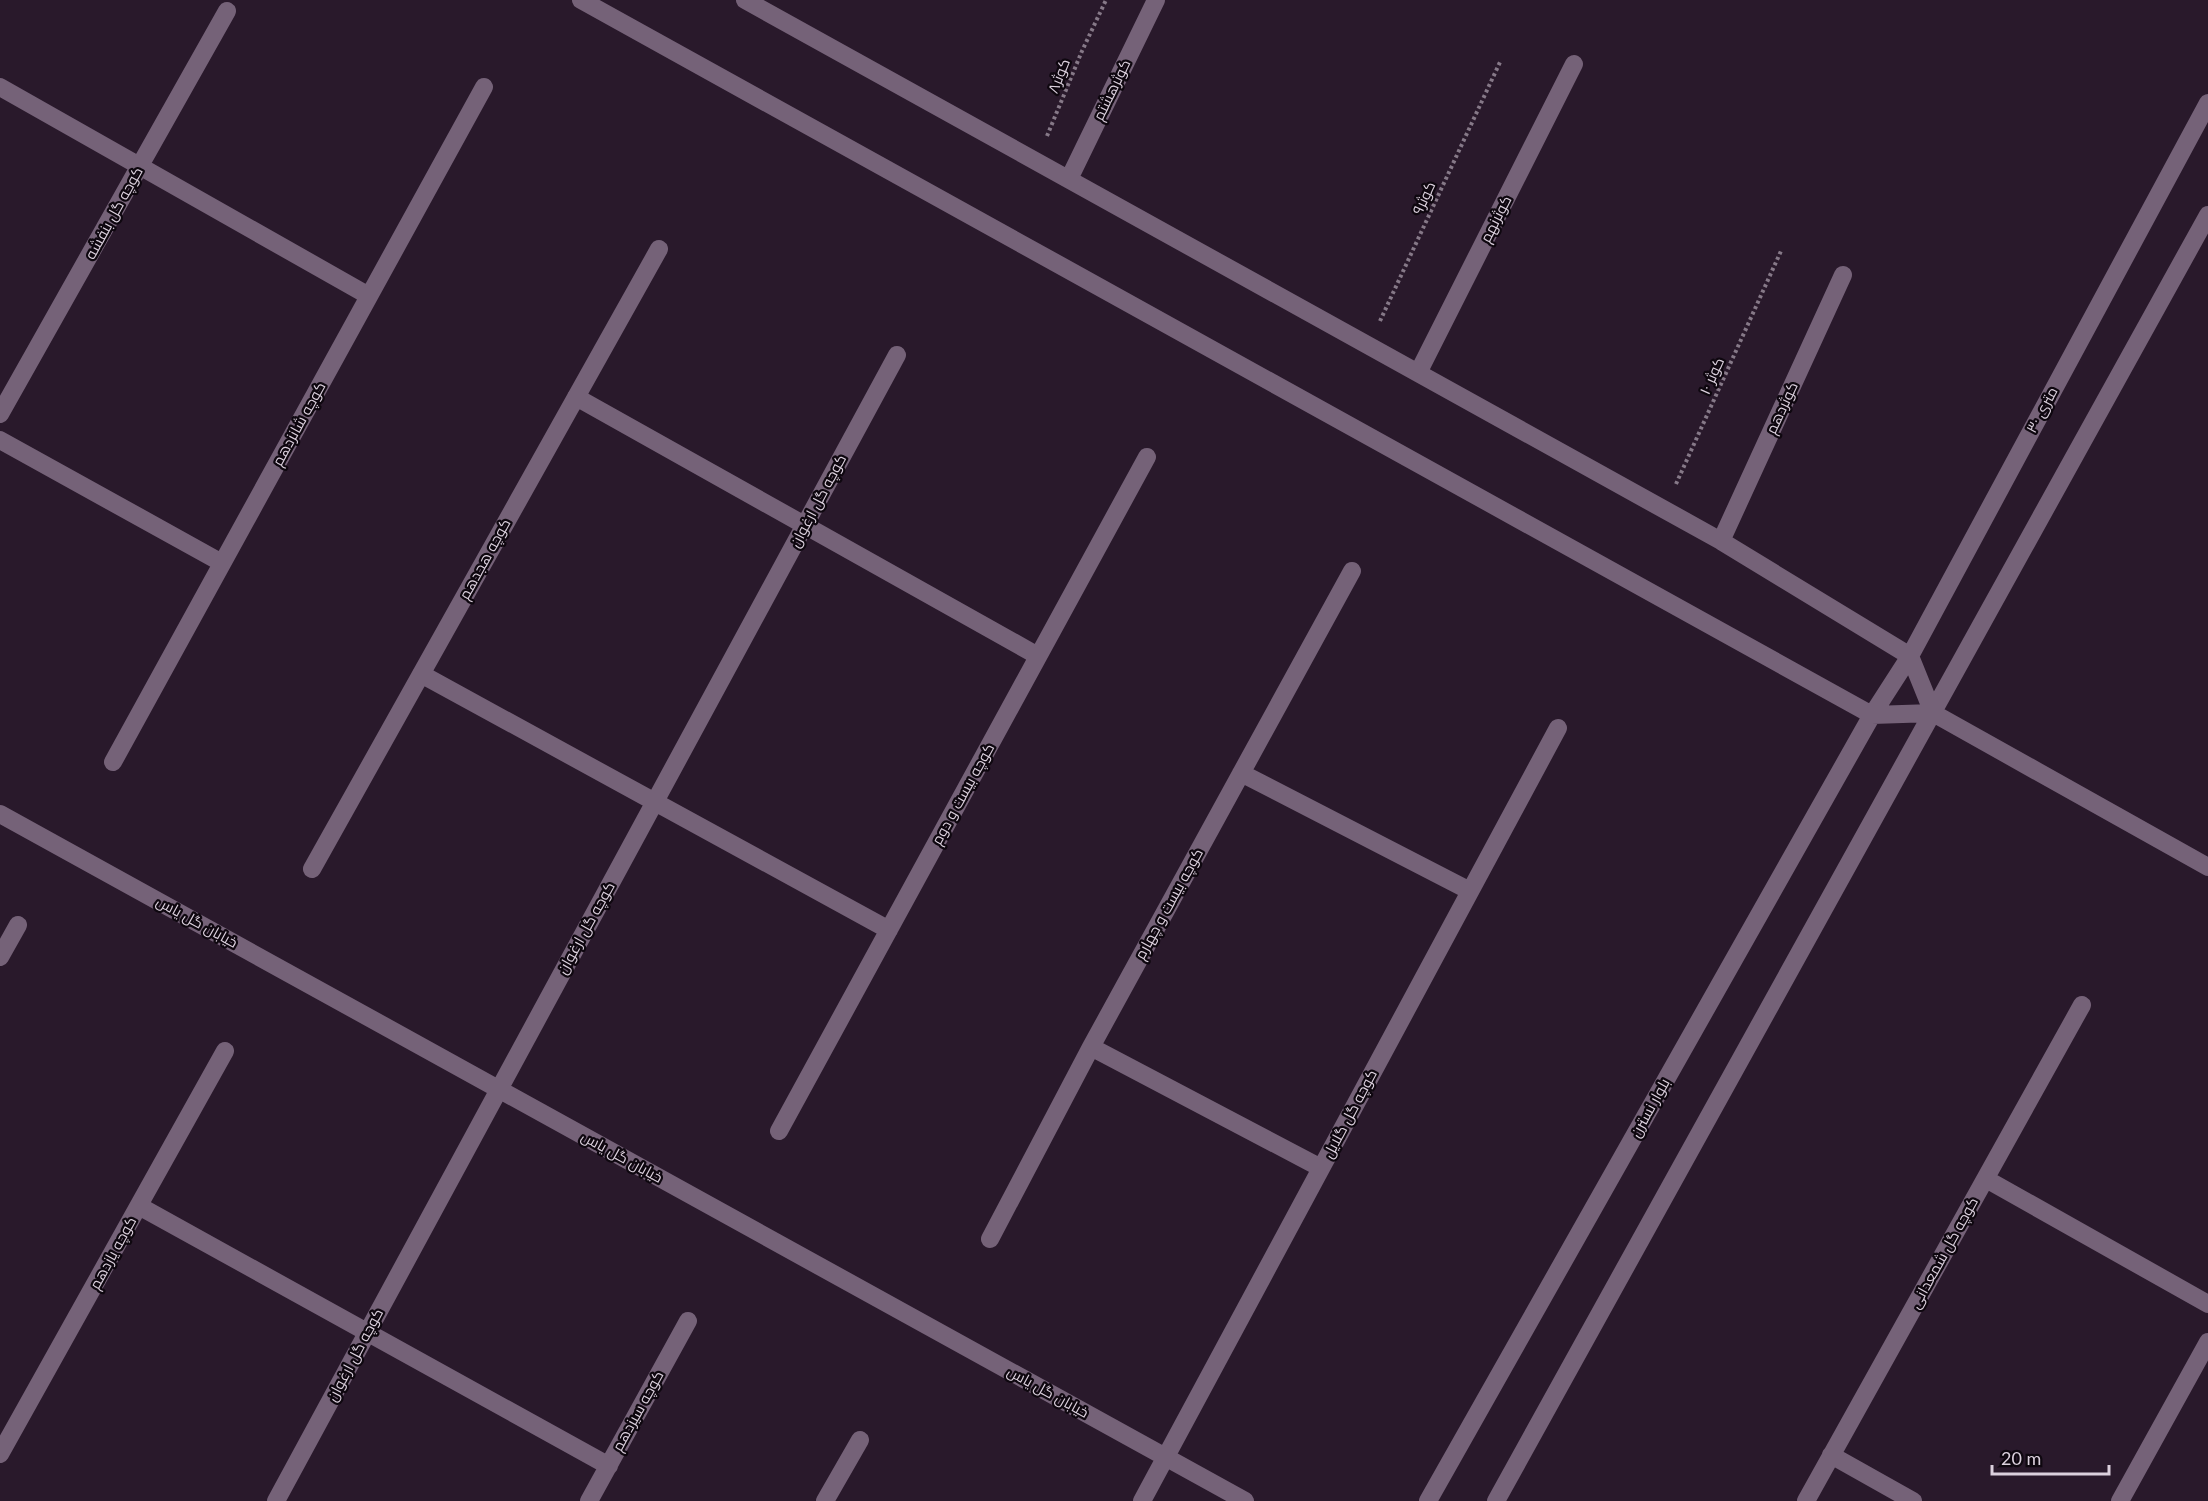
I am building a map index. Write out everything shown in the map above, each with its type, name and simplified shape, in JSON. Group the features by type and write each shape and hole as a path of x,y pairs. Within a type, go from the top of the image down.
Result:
{"street":[{"path":"581,0 1872,715 1933,713 2208,866"},
{"path":"745,0 1721,541 1910,656 1933,713"},
{"name":"کوثرهشتم","path":"1068,179 1156,0"},
{"name":"کوچه گل بنفشه","path":"0,414 227,11"},
{"name":"کوثرنهم","path":"1419,374 1574,64"},
{"path":"0,87 369,296"},
{"name":"کوچه شانزدهم","path":"113,762 484,87"},
{"name":"۳۰ متری","path":"1872,715 1910,656 2208,103"},
{"path":"1496,1501 2208,215"},
{"name":"کوچه هجدهم","path":"312,869 659,249"},
{"name":"کوثردهم","path":"1721,541 1843,275"},
{"name":"کوچه گل ارغوان","path":"276,1501 897,355"},
{"path":"576,397 1038,656"},
{"path":"0,440 222,563"},
{"name":"کوچه بیست و دوم","path":"779,1131 1147,457"},
{"name":"کوچه بیست و چهارم","path":"990,1239 1091,1047 1352,571"},
{"path":"421,674 889,930"},
{"name":"بلوار نسترن","path":"1428,1501 1872,715"},
{"name":"کوچه گل گلایل","path":"1142,1501 1558,728"},
{"path":"1241,773 1470,891"},
{"name":"خیابان گل یاس","path":"0,814 1245,1501"},
{"path":"0,957 18,925"},
{"name":"کوچه گل شمعدانی","path":"1806,1501 2082,1005"},
{"path":"1091,1047 1321,1168"},
{"name":"کوچه یازدهم","path":"0,1454 225,1051"},
{"path":"1986,1179 2208,1304"},
{"path":"139,1206 609,1466"},
{"name":"کوچه سیزدهم","path":"589,1501 688,1322"},
{"path":"2120,1501 2208,1342"},
{"path":"825,1501 860,1440"},
{"path":"1832,1455 1913,1501"}],"path":[{"name":"کوثر۸","path":"1036,161 1106,0"},
{"name":"کوثر۹","path":"1368,346 1501,60"},
{"name":"کوثر ۱۰","path":"1665,510 1781,251"}]}
